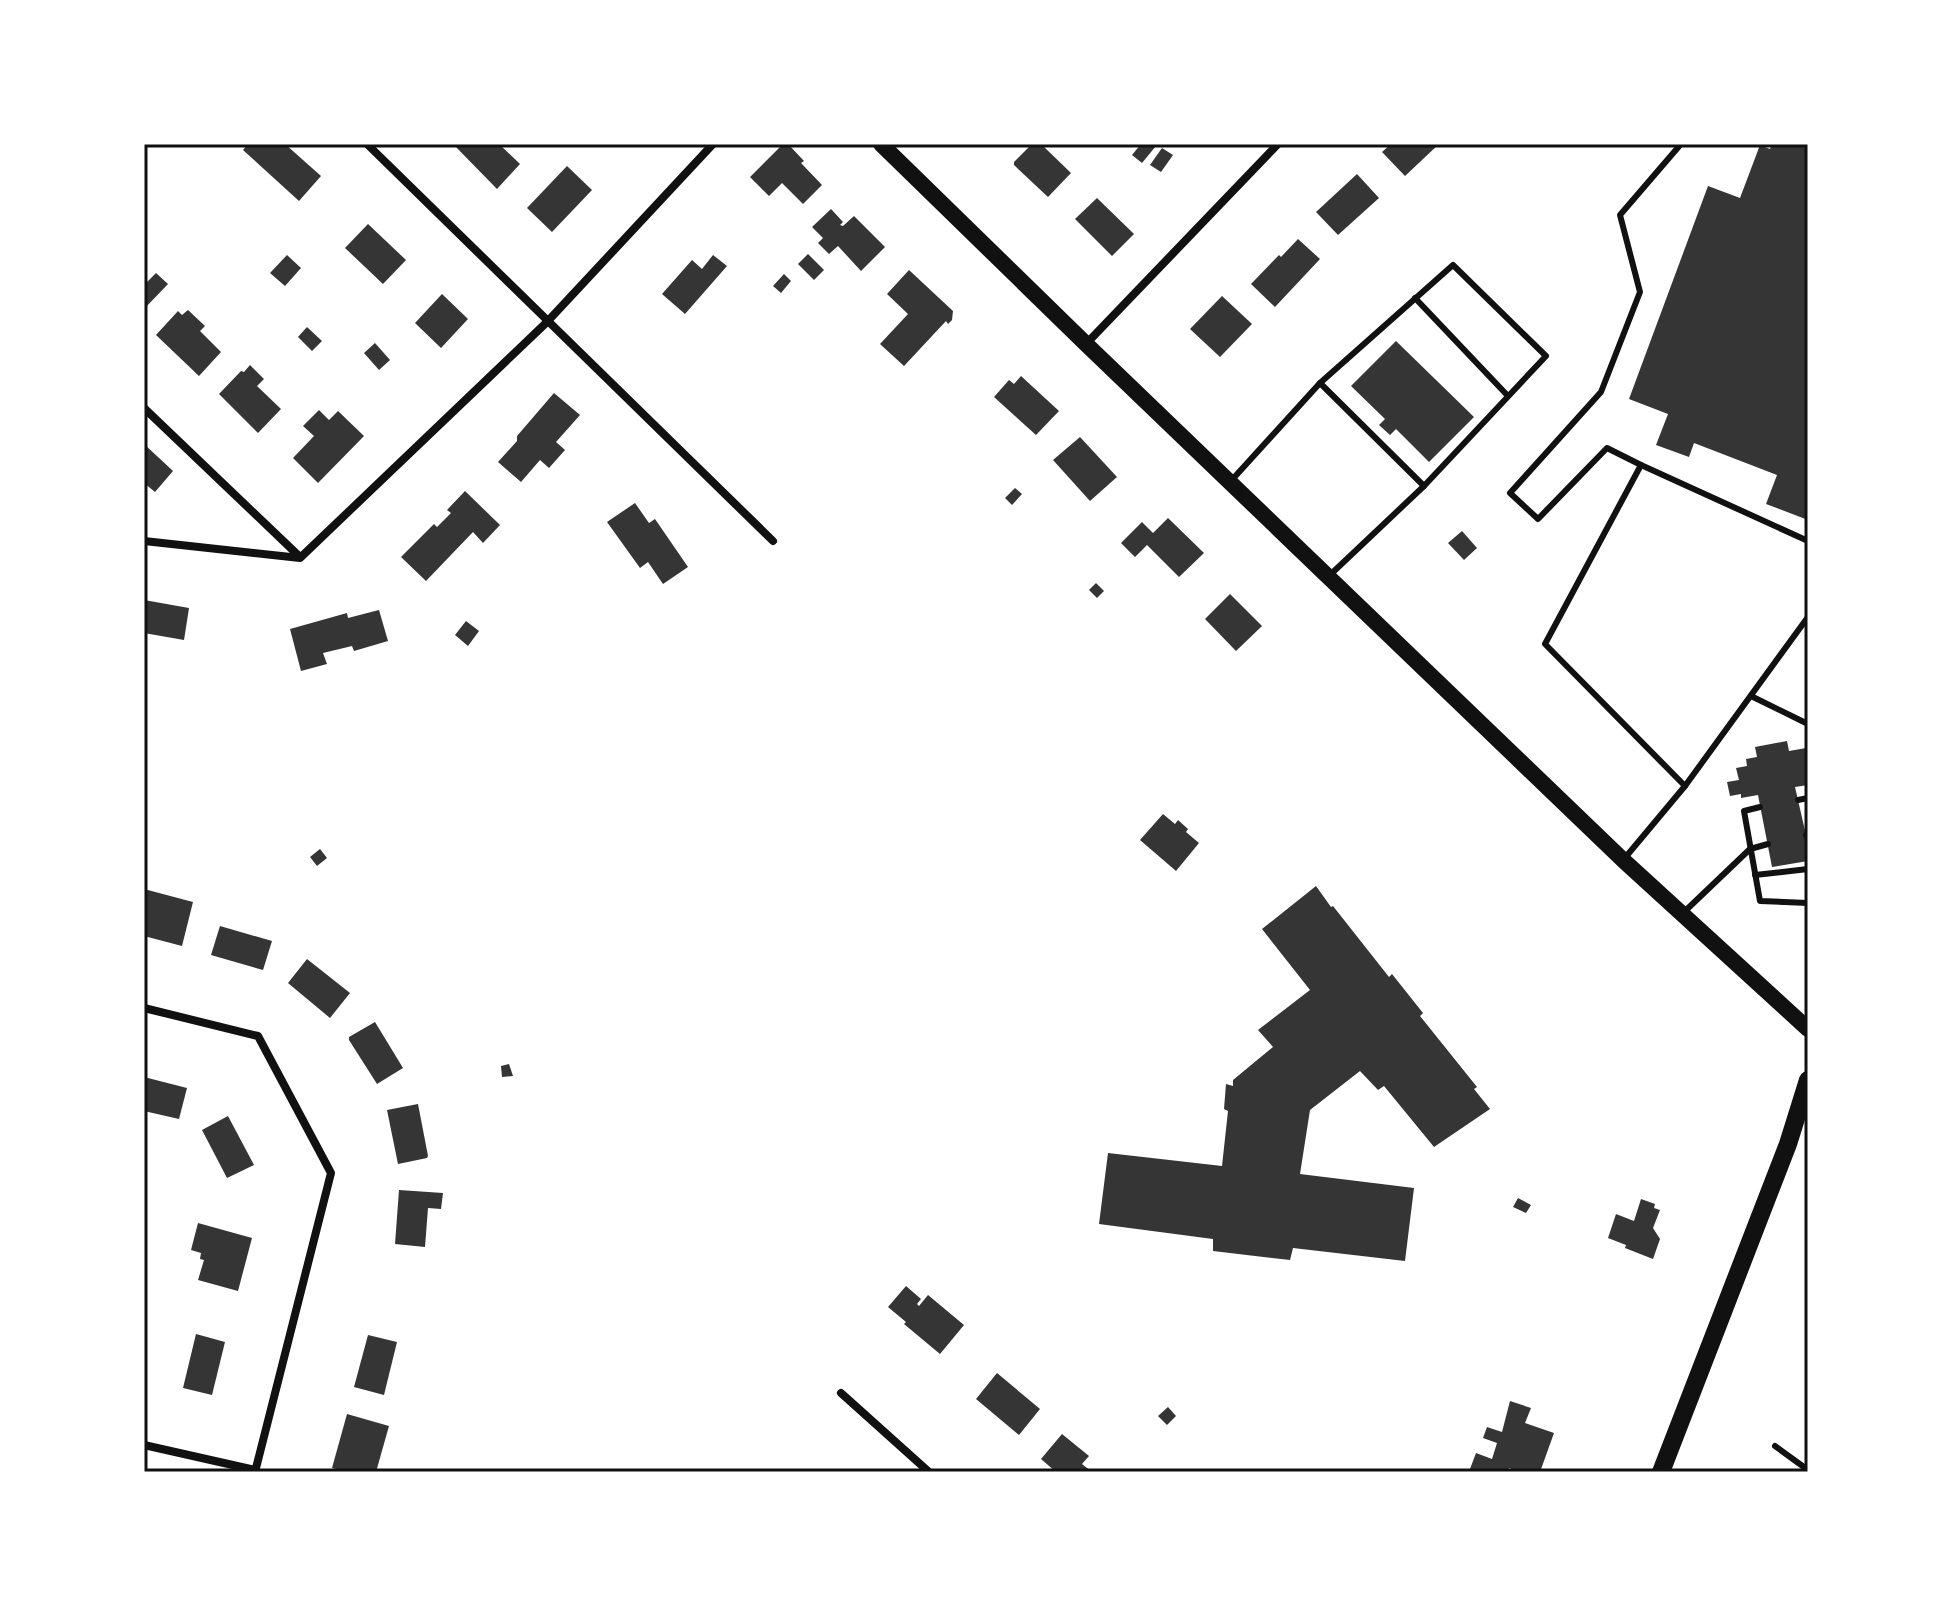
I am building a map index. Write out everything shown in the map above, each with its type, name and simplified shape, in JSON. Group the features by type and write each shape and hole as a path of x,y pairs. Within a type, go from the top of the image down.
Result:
{"main road":[{"path":"881,144 1623,860 1808,1029"},
{"path":"1661,1472 1788,1144 1808,1080"}],"street":[{"path":"367,144 773,541"},
{"path":"144,541 300,558 547,322 713,144"},
{"path":"1086,344 1278,144"},
{"path":"144,408 300,558"},
{"path":"144,1008 258,1036 331,1173 255,1471 144,1445"},
{"path":"841,1393 929,1472"}],"lane":[{"path":"1681,144 1620,215 1640,292 1601,392 1510,493 1538,519 1607,448 1808,541"},
{"path":"1230,482 1320,383 1453,265 1546,356 1424,486 1328,577"},
{"path":"1415,298 1508,396"},
{"path":"1320,383 1424,486"},
{"path":"1641,465 1545,644 1685,786"},
{"path":"1623,860 1685,786 1808,617"},
{"path":"1751,696 1808,724"},
{"path":"1798,800 1808,798"},
{"path":"1760,807 1744,811 1760,901 1808,903"},
{"path":"1683,913 1750,849 1768,844"},
{"path":"1755,875 1808,869"},
{"path":"1775,1446 1808,1470"}],"building":[{"path":"248,144 285,144 321,176 299,201 243,150"},
{"path":"453,144 499,144 520,164 497,189"},
{"path":"783,144 788,144 822,185 803,204 782,183 769,196 750,177"},
{"path":"1032,144 1041,144 1071,173 1048,197 1014,165"},
{"path":"1141,144 1156,146 1142,163 1132,155"},
{"path":"1391,144 1439,144 1405,176 1382,152"},
{"path":"1772,144 1808,144 1808,520 1766,504 1777,475 1694,443 1689,457 1656,445 1668,414 1629,399 1708,186 1740,198 1760,145 1770,149"},
{"path":"1162,148 1173,155 1161,172 1150,165"},
{"path":"567,166 592,190 552,232 527,208"},
{"path":"1357,174 1379,198 1338,235 1316,212"},
{"path":"1097,198 1134,234 1112,256 1075,219"},
{"path":"831,209 843,222 840,225 843,226 854,216 885,247 861,271 838,246 829,254 818,243 823,238 812,227"},
{"path":"368,224 406,260 383,284 345,248"},
{"path":"1298,239 1320,259 1275,307 1251,284"},
{"path":"808,254 824,270 814,280 798,264"},
{"path":"287,255 301,268 285,286 270,273"},
{"path":"713,255 727,266 685,314 662,294 692,260 702,269"},
{"path":"909,270 953,311 952,320 948,324 946,321 904,366 880,344 908,314 887,294"},
{"path":"156,273 168,284 144,309 144,278 147,282"},
{"path":"784,274 791,281 781,293 773,286"},
{"path":"442,294 468,319 441,348 415,323"},
{"path":"1222,296 1252,324 1220,357 1190,329"},
{"path":"188,310 205,326 200,331 221,352 199,376 156,335 178,311 182,315"},
{"path":"307,327 322,341 312,351 298,337"},
{"path":"1396,341 1474,417 1429,462 1396,429 1390,435 1379,425 1385,419 1351,386"},
{"path":"375,343 390,360 379,370 364,353"},
{"path":"250,365 264,379 257,386 281,409 258,433 219,394"},
{"path":"1021,376 1059,411 1036,435 994,397 1009,380 1014,384"},
{"path":"554,393 580,415 556,442 565,450 549,468 540,460 521,482 498,462"},
{"path":"319,410 329,420 338,411 364,436 318,483 293,458 314,436 303,426"},
{"path":"1080,437 1117,477 1090,501 1053,460"},
{"path":"144,444 173,471 155,492 144,483"},
{"path":"1015,488 1022,494 1012,505 1005,498"},
{"path":"465,491 500,525 483,543 473,532 426,581 401,557 434,524 437,527 451,513 447,510"},
{"path":"635,503 649,523 655,519 688,567 663,584 648,562 640,568 607,522"},
{"path":"1168,518 1204,553 1179,577 1147,545 1135,557 1121,543 1142,522 1153,533"},
{"path":"1462,531 1477,548 1464,560 1448,543"},
{"path":"1096,583 1104,591 1097,598 1089,590"},
{"path":"1230,594 1262,626 1236,651 1205,619"},
{"path":"144,600 189,608 184,640 144,633"},
{"path":"379,610 388,641 354,651 352,646 323,653 327,664 301,671 290,629 347,613 348,618"},
{"path":"466,621 479,631 468,646 455,635"},
{"path":"1787,741 1789,751 1806,748 1808,755 1808,785 1795,787 1806,835 1808,861 1772,867 1758,795 1730,796 1727,782 1739,780 1736,768 1747,766 1746,759 1757,757 1755,747"},
{"path":"1163,814 1175,824 1178,820 1199,843 1176,871 1140,840"},
{"path":"320,849 327,858 317,866 310,857"},
{"path":"1316,886 1389,977 1392,974 1423,1013 1420,1016 1477,1087 1474,1089 1490,1109 1434,1147 1384,1086 1378,1090 1360,1071 1310,1110 1300,1174 1414,1188 1405,1261 1293,1248 1290,1260 1213,1251 1213,1239 1099,1224 1108,1153 1222,1166 1228,1111 1224,1109 1226,1084 1233,1086 1233,1080 1273,1047 1258,1030 1310,990 1262,929"},
{"path":"144,889 193,902 182,946 144,936"},
{"path":"220,926 272,941 263,970 211,955"},
{"path":"307,959 350,993 330,1018 288,983"},
{"path":"375,1022 403,1068 377,1084 349,1040 349,1037"},
{"path":"509,1064 513,1076 502,1077 501,1066"},
{"path":"144,1077 187,1088 179,1119 144,1111"},
{"path":"418,1104 428,1156 398,1164 387,1110"},
{"path":"228,1116 254,1165 227,1178 202,1130"},
{"path":"399,1190 443,1193 441,1209 428,1208 425,1247 395,1244"},
{"path":"1518,1198 1531,1205 1526,1213 1513,1207"},
{"path":"1641,1199 1655,1204 1654,1208 1660,1210 1653,1228 1660,1239 1653,1259 1608,1238 1616,1214 1634,1221"},
{"path":"198,1223 252,1238 238,1291 198,1280 204,1260 200,1259 201,1253 191,1250"},
{"path":"906,1286 921,1299 917,1304 919,1306 928,1295 964,1325 940,1354 888,1307"},
{"path":"196,1334 225,1342 212,1395 183,1388"},
{"path":"368,1335 397,1342 384,1395 354,1387"},
{"path":"997,1373 1040,1409 1019,1435 976,1399"},
{"path":"1510,1401 1531,1408 1525,1423 1554,1433 1540,1472 1519,1472 1509,1468 1508,1472 1470,1469 1476,1453 1492,1459 1497,1443 1483,1438 1487,1427 1502,1432"},
{"path":"1168,1407 1176,1416 1167,1425 1158,1416"},
{"path":"347,1414 389,1426 376,1472 347,1472 332,1468"},
{"path":"1062,1434 1089,1456 1082,1464 1092,1472 1056,1472 1041,1459"}]}
